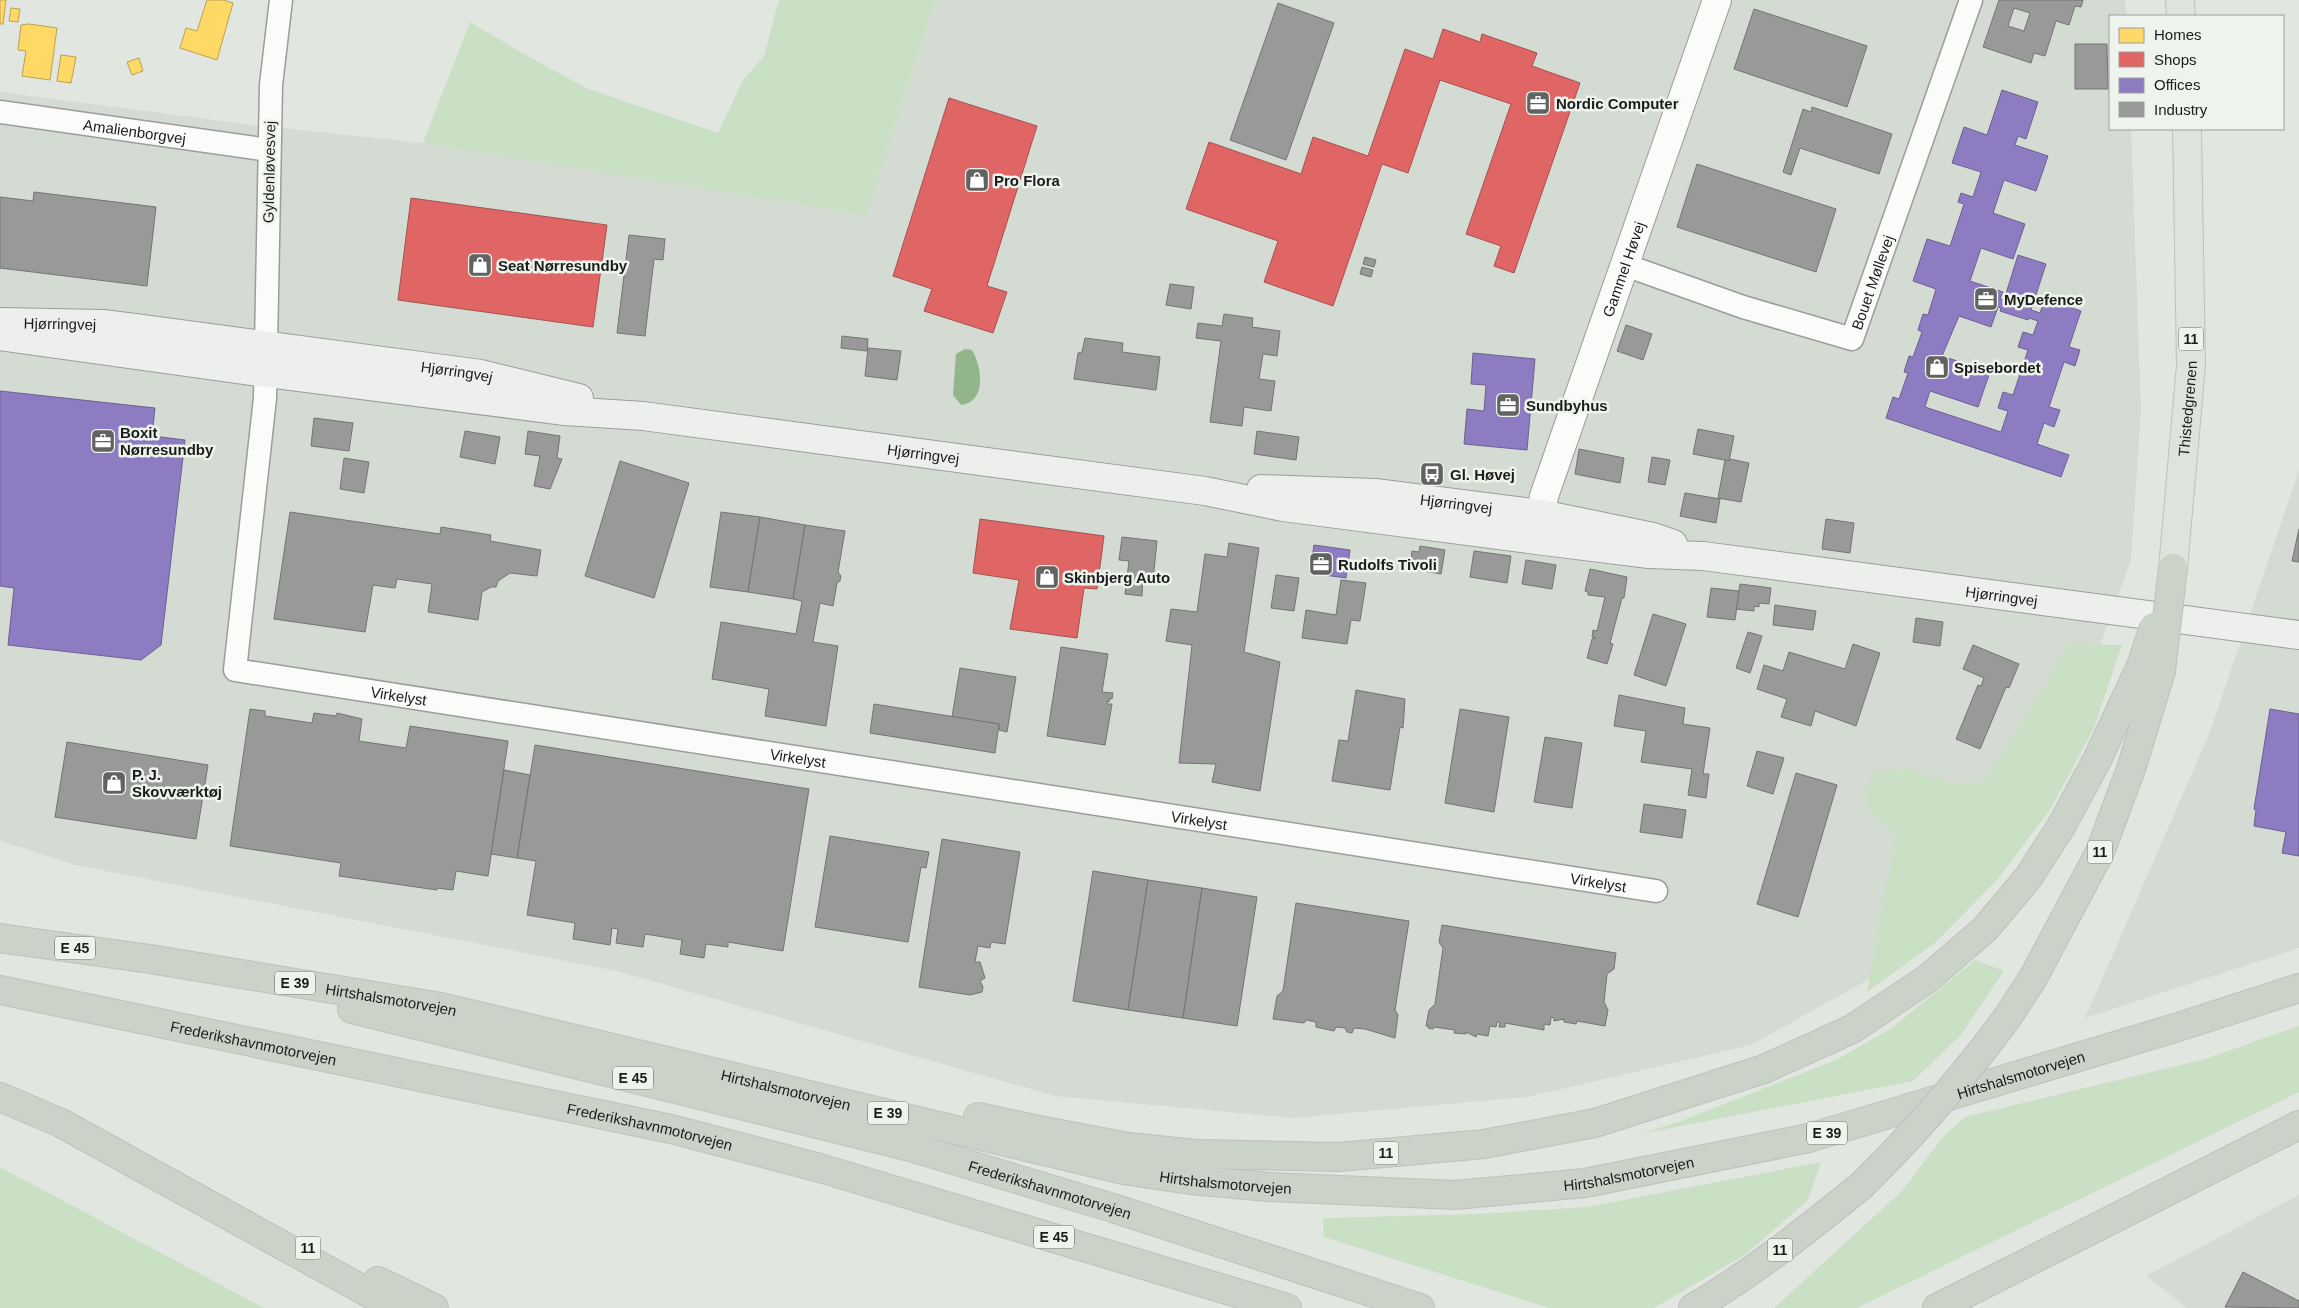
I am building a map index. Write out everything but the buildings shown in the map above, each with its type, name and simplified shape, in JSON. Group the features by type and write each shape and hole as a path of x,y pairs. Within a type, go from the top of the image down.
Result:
{"highway":[{"name":"11","path":"1693,1308 1728,1288 1796,1238 1862,1185 1909,1139 1964,1076 2007,1018 2033,978 2100,852 2132,766 2174,559"},
{"name":"11","path":"441,1007 922,1104 1039,1130 1128,1147 1196,1154 1339,1157 1484,1144 1595,1123 1764,1069 1852,1029 1927,979 1985,929 2028,878 2062,824 2151,668"},
{"name":"E 45","path":"0,938 150,959"},
{"name":"Hirtshalsmotorvejen","path":"150,959 441,1007 1123,1170 1190,1180 1269,1187 1455,1195 1585,1183 1809,1138 2175,1028 2299,988"},
{"name":"Frederikshavnmotorvejen","path":"150,959 910,1148 1114,1208 1420,1308"},
{"name":"Frederikshavnmotorvejen","path":"0,990 671,1129 820,1168 1287,1308"},
{"path":"0,1097 61,1123 396,1308"},
{"path":"1937,1308 2299,1125"},
{"name":"11","path":"182,1189 434,1308"}],"main road":[{"path":"2180,0 2181,15"},
{"name":"Thistedgrenen","path":"2174,559 2191,365 2187,130"},
{"name":"Hjørringvej","path":"0,322 103,324 481,374 568,395 643,416"},
{"name":"Hjørringvej","path":"0,336 266,373 565,410 643,416 1205,491 1283,507 1538,527 1649,554 1703,556 2299,635"}],"street":[{"name":"Gyldenløvesvej","path":"267,345 271,85 281,0"},
{"name":"Gammel Høvej","path":"1538,527 1544,496 1717,0"},
{"name":"Bouet Møllevej","path":"1624,265 1743,308 1852,339 1971,0"},
{"name":"Amalienborgvej","path":"0,112 269,150"},
{"path":"266,373 267,345"},
{"name":"Virkelyst","path":"266,373 266,398 236,670 1656,891"}],"shaded area":[{"path":"779,0 935,0 866,215 423,143 470,22 586,88 718,133 743,80 764,56"},
{"path":"935,0 2125,0 2126,15 2109,15 2109,130 2131,130 2141,410 2131,560 2086,685 1882,972 1751,1045 1527,1097 1293,1118 1055,1096 617,971 75,865 0,841 0,92 245,124 423,143 866,215"},
{"path":"965,349 972,350 978,365 980,383 979,391 975,398 961,405 953,395 956,354"},
{"path":"2299,470 2299,948 2085,1018 2210,732"},
{"path":"2068,644 2122,645 2094,728 2051,808 1997,880 1936,942 1867,992 1896,834 1864,804 1872,773 1908,768 1956,785 1985,781 2045,686"},
{"path":"1975,960 2004,971 1960,1036 1913,1081 1640,1134 1681,1121 1836,1060 1892,1028"},
{"path":"2299,1026 2299,1092 1857,1308 1774,1308 1902,1191 1942,1138 1965,1117 2205,1059"},
{"path":"1821,1162 1808,1200 1746,1254 1654,1308 1549,1308 1324,1237 1323,1218 1479,1214 1587,1207"},
{"path":"0,1167 264,1308 0,1308"},
{"path":"2299,1195 2299,1308 2187,1308 2146,1276"}],"place":[{"name":"Nordic Computer","path":"1538,103"},
{"name":"Pro Flora","path":"977,180"},
{"name":"Seat Nørresundby","path":"480,265"},
{"name":"MyDefence","path":"1986,299"},
{"name":"Spisebordet","path":"1937,367"},
{"name":"Sundbyhus","path":"1508,405"},
{"name":"Boxit Nørresundby","path":"103,441"},
{"name":"Gl. Høvej","path":"1432,474"},
{"name":"Rudolfs Tivoli","path":"1321,564"},
{"name":"Skinbjerg Auto","path":"1047,577"},
{"name":"P. J. Skovværktøj","path":"114,783"}]}
